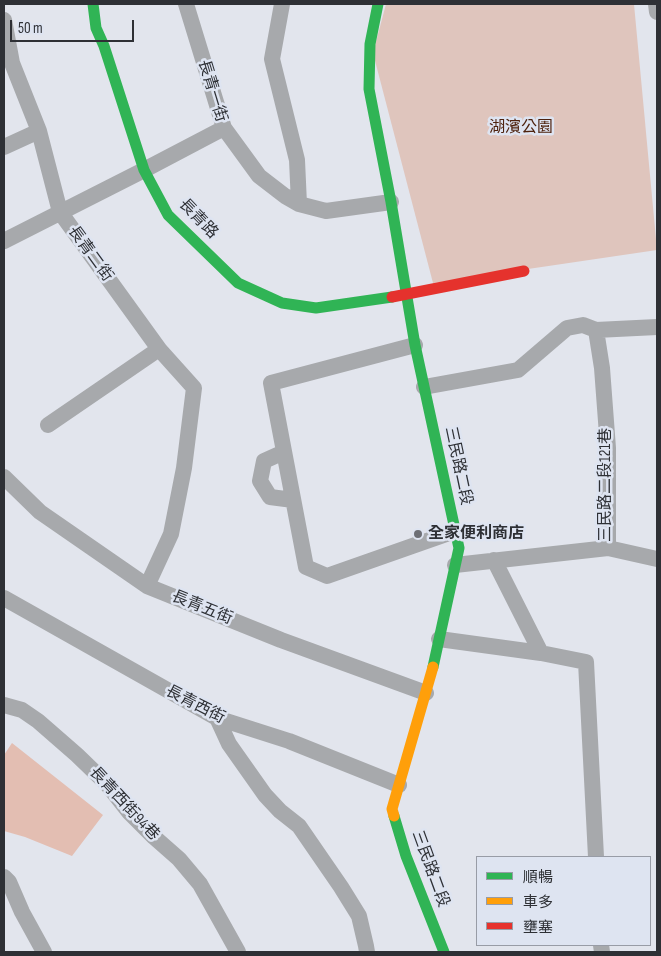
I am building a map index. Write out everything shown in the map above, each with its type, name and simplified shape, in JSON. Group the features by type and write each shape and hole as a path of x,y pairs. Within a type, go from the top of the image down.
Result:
{"street":[{"name":"長青路","path":"93,4 96,28 104,46 144,170 168,215 238,283 282,303 316,308 407,294 524,270"},
{"name":"長青一街","path":"186,4 224,128 259,176 299,204 326,212 391,202"},
{"path":"282,4 272,59 297,160 299,204"},
{"name":"三民路二段","path":"378,4 370,44 369,89 391,202 414,345 459,548 426,693 392,809 406,856 444,952"},
{"path":"656,4 657,12"},
{"name":"長青二街","path":"4,20 7,50 39,131 60,212 159,349 194,388 184,468 171,534 147,586"},
{"path":"4,241 224,128"},
{"path":"4,147 39,131"},
{"path":"424,387 518,370 567,328 583,325 596,330 657,327"},
{"name":"三民路二段121巷","path":"455,565 608,548 608,448 602,368 596,330"},
{"path":"414,345 270,383 306,568 327,576 455,531"},
{"path":"48,425 159,349"},
{"path":"284,452 264,461 260,481 270,498 293,500"},
{"name":"長青五街","path":"4,477 40,512 147,586 281,640 426,693"},
{"path":"608,548 657,559"},
{"path":"494,560 540,653"},
{"name":"長青西街","path":"4,598 217,718 289,741 399,784"},
{"path":"439,639 540,653 586,662 596,856"},
{"name":"長青西街94巷","path":"4,705 22,710 38,721 77,755 107,784 129,812 180,859 200,884 238,952"},
{"path":"217,718 229,744 265,795 280,811 299,826 341,887 359,916 367,952"},
{"path":"4,877 9,882 22,912 44,952"}],"green space":[{"name":"湖濱公園","path":"386,4 634,4 657,250 433,283 373,53"}],"shaded area":[{"path":"12,743 103,815 72,856 25,837 4,831 4,755"}],"traffic: fast":[{"path":"93,4 96,28 104,46 144,170 168,215 238,283 282,303 316,308 392,297"},
{"path":"378,4 370,44 369,89 391,202 415,345 459,548 433,667"},
{"path":"394,816 406,856 444,952"}],"traffic: slow":[{"path":"394,816 392,809 433,667"}],"traffic: jam":[{"path":"392,297 524,271"}],"place":[{"name":"全家便利商店","path":"418,534"}]}
